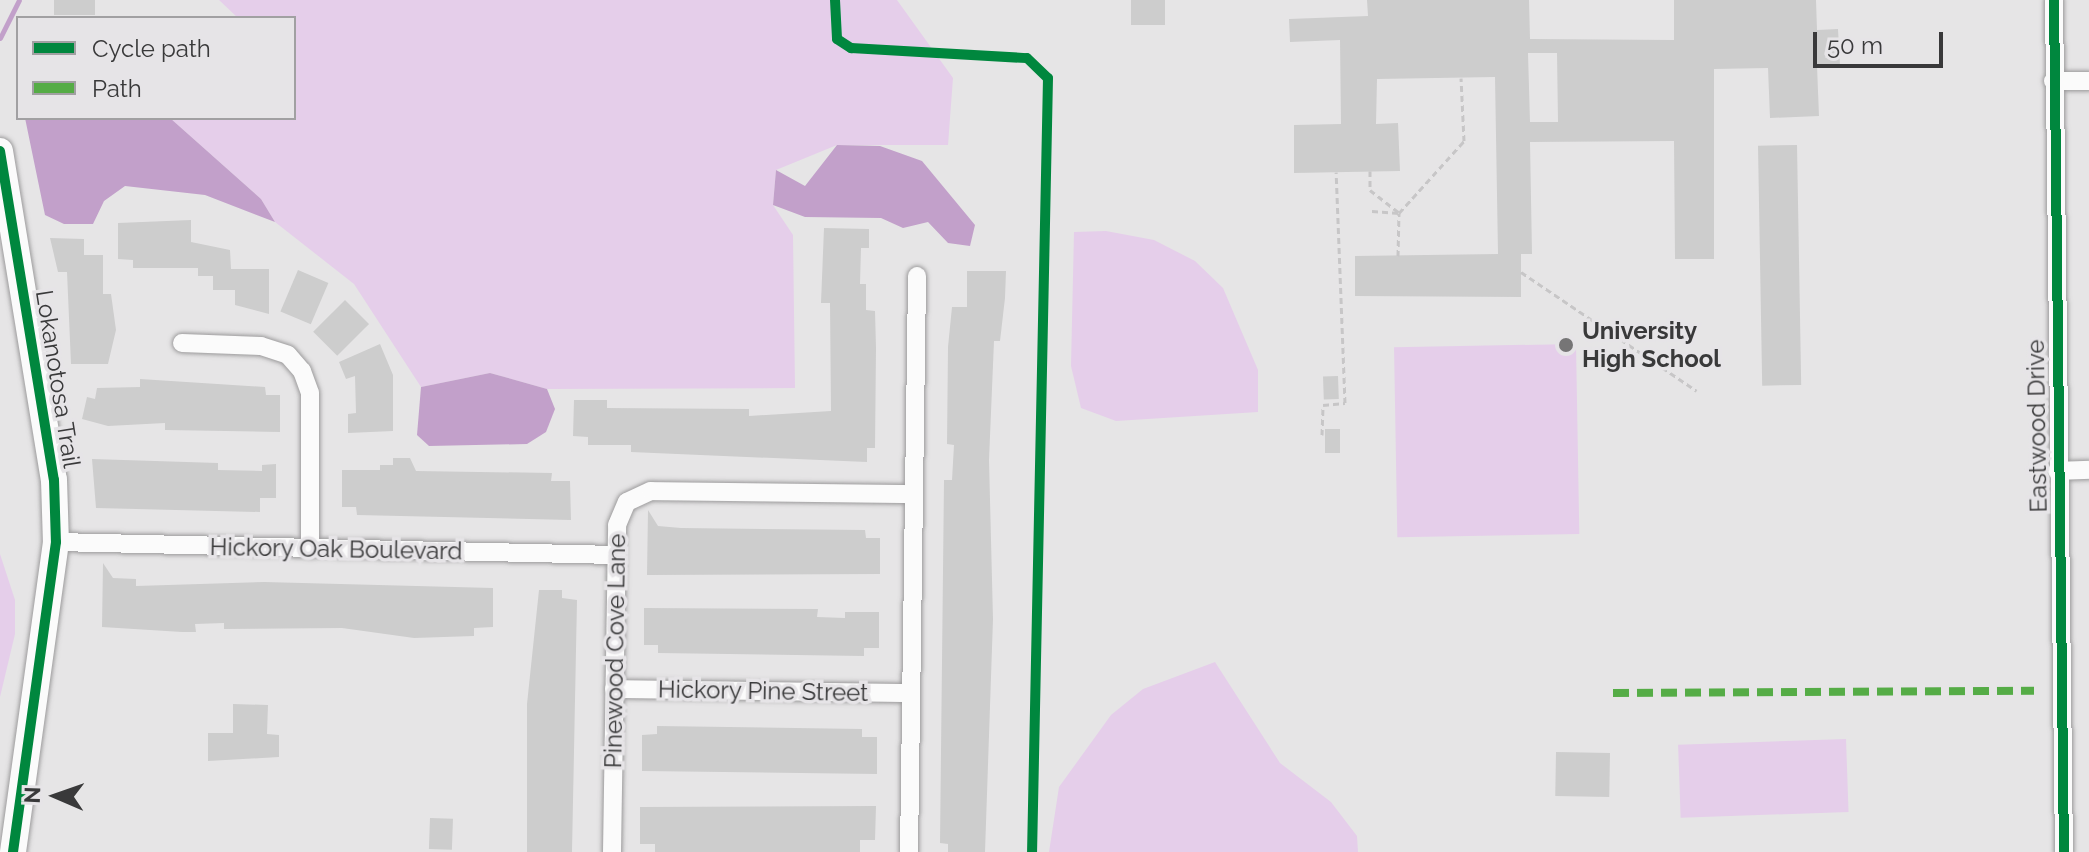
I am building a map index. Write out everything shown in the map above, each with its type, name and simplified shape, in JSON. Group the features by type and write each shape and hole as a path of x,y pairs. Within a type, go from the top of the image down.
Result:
{"street":[{"name":"Eastwood Drive","path":"2054,0 2057,471 2064,852"},
{"path":"2053,81 2089,81"},
{"name":"Lokanotosa Trail","path":"0,151 54,480 56,542 9,848"},
{"path":"909,852 917,276"},
{"path":"182,343 261,346 288,355 302,371 310,393 310,549"},
{"path":"2057,471 2089,470"},
{"name":"Pinewood Cove Lane","path":"612,852 616,555 620,513 651,491 914,494"},
{"name":"Hickory Oak Boulevard","path":"56,542 616,555"},
{"name":"Hickory Pine Street","path":"614,689 911,693"}],"path":[{"path":"1398,256 1399,213 1464,141 1461,78"},
{"path":"1370,171 1370,190 1399,213"},
{"path":"1322,435 1323,405 1345,403 1336,172"},
{"path":"1372,211 1399,213"},
{"path":"1521,272 1697,391"}],"shaded area":[{"path":"219,0 897,0 953,78 948,145 837,145 776,170 773,205 793,235 795,388 547,389 490,373 421,387 354,284 275,222 261,199 172,120 296,120 296,16 236,16"},
{"path":"25,120 172,120 261,199 275,222 205,195 125,186 104,201 93,224 64,224 45,215"},
{"path":"837,145 880,146 922,161 975,225 970,246 948,243 928,222 903,228 881,218 805,217 773,205 776,170 805,186"},
{"path":"1106,231 1154,240 1195,261 1223,288 1258,370 1258,412 1116,421 1081,408 1071,366 1074,232"},
{"path":"1576,344 1579,534 1397,537 1394,347"},
{"path":"490,373 547,389 555,409 546,432 527,444 429,446 417,435 421,387"},
{"path":"0,554 15,600 15,634 0,697"},
{"path":"1215,662 1280,763 1331,802 1357,836 1358,852 1049,852 1059,787 1111,715 1143,689"},
{"path":"1846,739 1849,812 1681,818 1678,745"}],"building":[{"path":"54,0 95,0 95,15 54,15"},
{"path":"1131,0 1165,0 1165,25 1131,25"},
{"path":"1367,0 1529,0 1530,39 1674,40 1674,0 1816,0 1817,30 1838,29 1840,65 1817,66 1819,116 1770,118 1768,68 1714,69 1714,259 1675,259 1674,141 1530,142 1532,254 1521,254 1521,297 1355,296 1355,256 1498,254 1495,77 1377,79 1376,124 1398,123 1400,171 1294,173 1294,125 1341,124 1340,40 1290,42 1289,19 1368,16","holes":["1528,53 1557,53 1558,122 1530,122"]},
{"path":"1797,145 1801,385 1762,386 1758,146"},
{"path":"191,220 191,242 230,250 231,269 269,269 269,314 235,305 235,290 213,290 213,276 198,276 198,268 133,268 133,260 118,259 118,223"},
{"path":"824,228 869,229 869,248 861,248 860,284 866,284 866,310 875,311 875,448 867,448 867,462 631,452 631,445 588,445 588,437 573,436 574,400 607,400 607,408 749,409 749,416 831,411 830,303 821,303"},
{"path":"50,238 84,239 84,255 103,255 103,294 111,294 116,330 108,364 71,364 67,272 58,272"},
{"path":"298,270 328,283 311,324 280,311"},
{"path":"967,271 1006,271 1000,341 994,341 989,460 993,619 985,852 948,852 948,844 940,843 944,480 952,480 954,445 947,444 948,347 952,307 967,307"},
{"path":"345,300 369,324 337,356 313,332"},
{"path":"380,344 393,375 393,431 348,433 348,414 356,413 355,376 346,379 339,362"},
{"path":"1338,376 1339,399 1324,400 1323,377"},
{"path":"140,379 265,387 266,395 280,395 280,432 165,430 165,423 108,426 82,419 87,397 95,399 97,388 140,387"},
{"path":"1325,429 1340,429 1340,453 1325,453"},
{"path":"393,458 410,458 416,471 552,473 551,481 570,481 571,520 357,515 356,507 342,507 342,470 380,470 380,465 393,465"},
{"path":"92,459 218,463 218,470 262,471 262,465 276,464 276,498 260,498 260,512 96,508"},
{"path":"648,510 658,526 865,530 866,538 880,538 880,574 647,575"},
{"path":"103,563 113,578 136,579 136,586 264,582 493,588 493,627 474,628 474,636 414,638 342,628 224,629 224,623 195,624 196,632 102,627"},
{"path":"539,590 562,590 562,598 577,600 572,852 527,852 527,704"},
{"path":"644,608 818,609 817,617 845,618 845,612 879,612 879,648 864,648 864,656 658,653 658,645 644,645"},
{"path":"233,704 268,705 267,734 279,735 279,757 208,761 208,733 233,733"},
{"path":"657,726 862,729 862,737 877,737 877,774 642,771 642,735 657,734"},
{"path":"1556,752 1610,753 1609,797 1555,796"},
{"path":"876,806 875,840 860,840 860,852 655,852 655,844 640,844 640,807"},
{"path":"430,818 453,819 452,850 429,849"}],"waterway":[{"path":"0,38 19,0"}],"marked path":[{"path":"1613,693 2034,691"}],"cycle path":[{"path":"835,0 837,39 851,48 1027,58 1048,78 1032,852"},
{"path":"2054,0 2064,852"},
{"path":"0,151 54,480 56,542 13,852"}],"place":[{"name":"University High School","path":"1566,345"}]}
